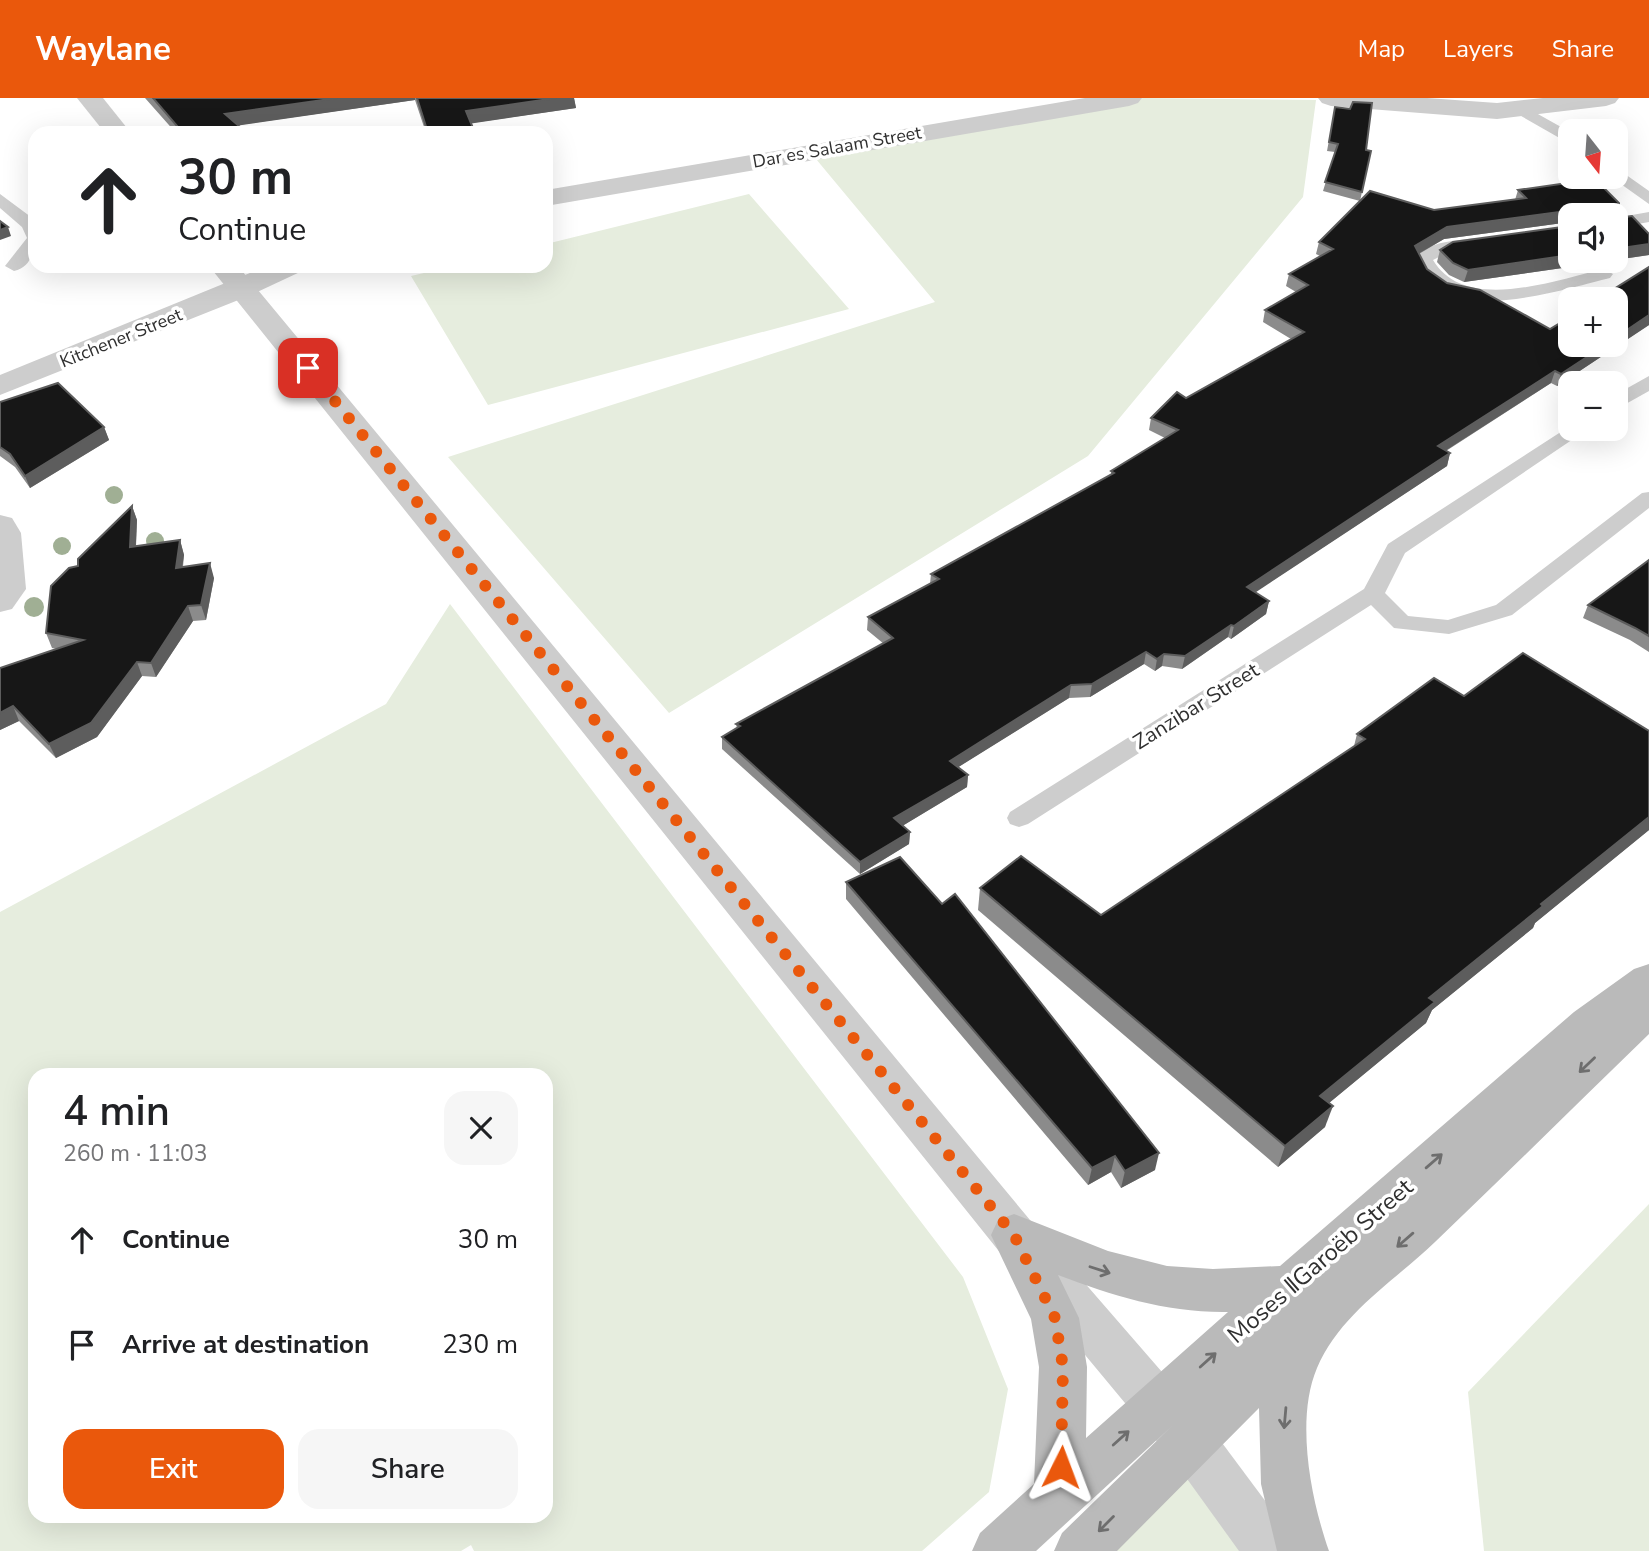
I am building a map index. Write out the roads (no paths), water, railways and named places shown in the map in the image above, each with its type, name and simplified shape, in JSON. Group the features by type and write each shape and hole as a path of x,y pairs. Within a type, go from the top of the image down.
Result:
{"main road":[{"name":"Moses ǁGaroëb Street","path":"1080,1551 1174,1423 1308,1298 1589,1024 1649,981"},
{"name":"Moses ǁGaroëb Street","path":"1308,1298 1416,1230 1640,1016 1649,998"},
{"path":"1014,1235 1098,1270 1168,1288 1308,1298 1284,1414 1282,1472 1294,1530 1303,1551"},
{"path":"1014,1235 1055,1318 1063,1367 1063,1441 1059,1493"},
{"name":"Moses ǁGaroëb Street","path":"998,1551 1059,1493 1174,1423"}],"street":[{"path":"90,98 112,126"},
{"name":"Dar es Salaam Street","path":"553,197 993,109 1129,98"},
{"path":"1331,98 1470,110 1520,108 1606,98"},
{"path":"256,273 232,278 334,398 1014,1235 1174,1423 1271,1551"},
{"name":"Kitchener Street","path":"0,386 232,278"},
{"path":"0,525 4,533 9,589 0,601"}],"lane":[{"path":"1520,108 1558,132"},
{"path":"1628,183 1649,199"},
{"path":"0,199 28,223"},
{"path":"1628,221 1649,218"},
{"path":"1494,240 1444,247 1423,259 1426,268 1452,289 1475,297 1498,296 1604,274"},
{"path":"14,266 28,247"},
{"path":"1628,396 1649,382"},
{"path":"1560,441 1396,549 1373,594 1402,623 1450,626 1504,610 1649,498"},
{"name":"Zanzibar Street","path":"1018,818 1373,594"}]}
